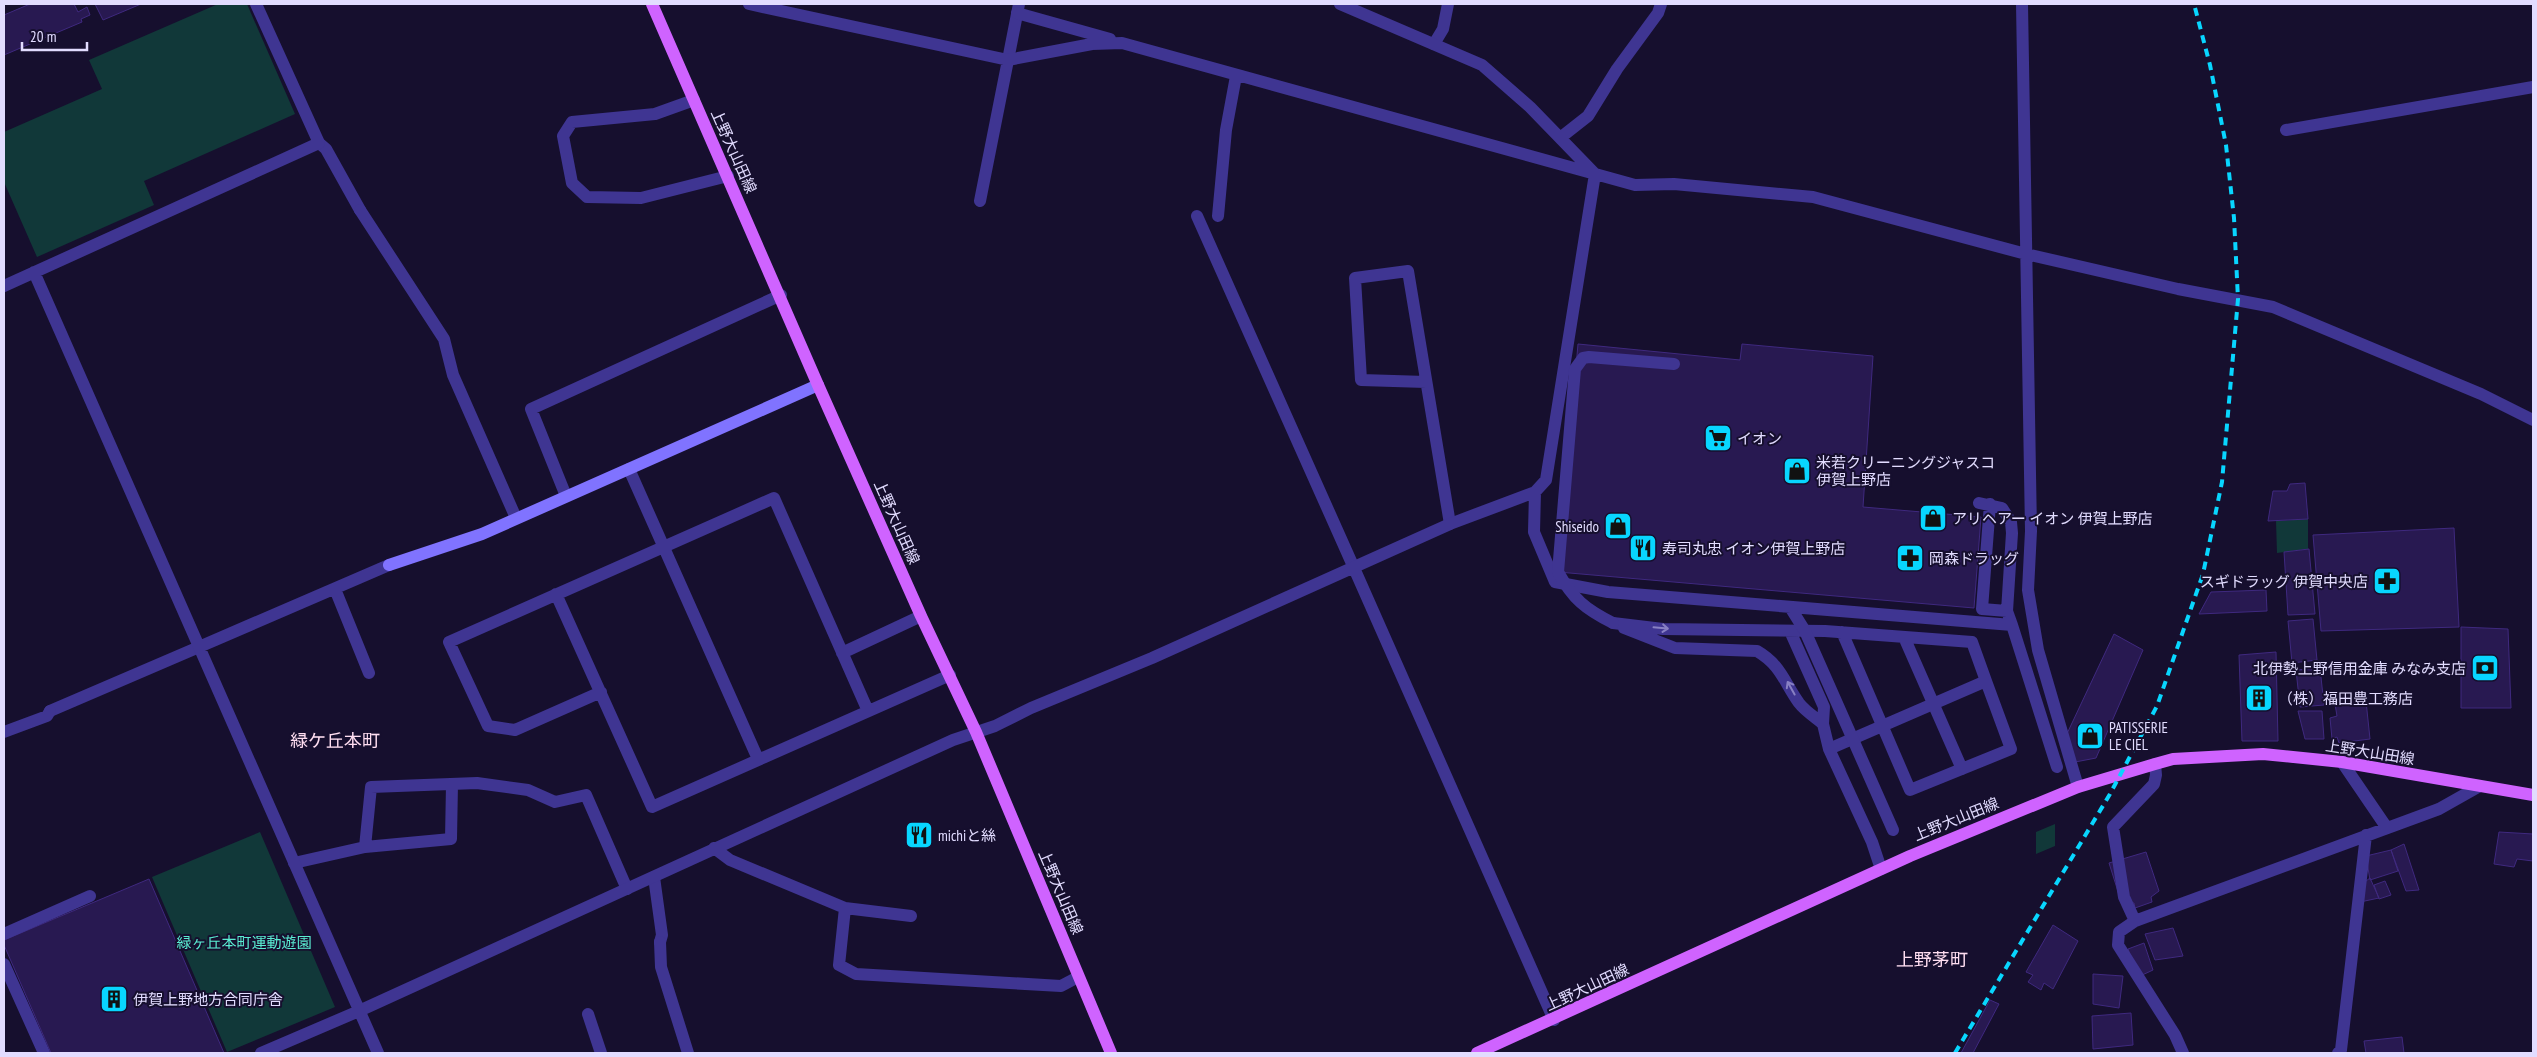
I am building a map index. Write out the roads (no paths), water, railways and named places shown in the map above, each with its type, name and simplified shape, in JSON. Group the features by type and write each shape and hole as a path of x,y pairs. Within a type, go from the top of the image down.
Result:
{"main road":[{"name":"上野大山田線","path":"652,4 921,616 976,732 1110,1053"},
{"name":"上野大山田線","path":"1477,1053 1554,1020 1881,868 2078,787 2173,759 2263,754 2342,762 2533,796"}],"street":[{"path":"256,4 319,143 326,149 360,210 444,339 453,375 516,518"},
{"path":"749,4 1008,60 1092,44 1122,43"},
{"path":"1340,4 1482,66 1530,107 1595,174"},
{"path":"1434,44 1443,29 1448,4"},
{"path":"1560,138 1588,116 1617,69 1658,13 1661,4"},
{"path":"2022,4 2031,531 2028,590 2038,650 2078,787"},
{"path":"980,201 1018,8 1122,43 1236,76 1636,185 1674,184 1813,197 2026,254 2178,289 2273,307 2481,394 2533,420"},
{"path":"1218,216 1226,130 1236,76"},
{"path":"2286,130 2533,88"},
{"path":"694,100 654,114 572,122 563,136 572,183 587,197 641,198 728,176"},
{"path":"4,286 319,143"},
{"path":"261,1053 359,1011 953,740 976,732 1354,568 1450,524 1535,492 1546,480 1595,174"},
{"path":"1197,216 1554,1020"},
{"path":"1426,382 1361,380 1355,278 1408,271 1450,524"},
{"path":"34,272 378,1053"},
{"path":"566,496 531,409 780,295"},
{"path":"1674,364 1589,357 1583,358 1575,369 1558,572 1570,593 1590,611 1613,623 1675,648 1757,651 1768,658 1782,673 1800,704 1823,724"},
{"path":"4,732 47,716 50,711 389,565 482,534 818,384"},
{"path":"629,469 758,760"},
{"path":"1535,492 1534,532 1555,582 1608,592 2012,625"},
{"path":"601,692 515,730 488,726 449,642 774,498 868,711"},
{"path":"2007,611 1982,609 1981,574 1985,503 2002,508 2011,522 2007,611 2057,767"},
{"path":"335,589 369,673"},
{"path":"556,594 652,807 950,675"},
{"path":"1790,607 1805,631 1854,738 1893,830"},
{"path":"842,653 921,616"},
{"path":"1613,623 1663,629 1825,631 1842,632 1972,642 2011,749 1910,790 1842,632"},
{"path":"1790,631 1824,707 1823,724 1829,749 1872,842 1881,868"},
{"path":"1904,637 1962,769"},
{"path":"1829,749 1986,681"},
{"path":"2342,762 2387,828"},
{"path":"2135,921 2124,897 2113,827 2154,784 2156,775 2155,764"},
{"path":"364,847 371,787 477,783 528,790 555,802 586,795 627,889"},
{"path":"294,863 364,847 451,839 452,784"},
{"path":"2183,1053 2175,1035 2118,945 2119,932 2135,921 2438,809 2478,787"},
{"path":"2338,1053 2341,1050 2366,835"},
{"path":"714,848 730,860 845,908 910,916"},
{"path":"654,877 662,935 660,942 661,968 688,1053"},
{"path":"4,934 90,896"},
{"path":"845,908 839,965 856,974 1061,986 1078,977"},
{"path":"4,964 44,1053"},
{"path":"588,1014 601,1053"}],"railway":[{"path":"1955,1053 2110,794 2157,706 2203,574 2222,482 2238,299 2234,218 2226,145 2210,65 2194,4"}],"place":[{"name":"イオン","path":"1718,438"},
{"name":"米若クリーニングジャスコ 伊賀上野店","path":"1797,471"},
{"name":"アリヘアー イオン 伊賀上野店","path":"1933,518"},
{"name":"Shiseido","path":"1618,526"},
{"name":"寿司丸忠 イオン伊賀上野店","path":"1643,548"},
{"name":"岡森ドラッグ","path":"1910,558"},
{"name":"スギドラッグ 伊賀中央店","path":"2387,581"},
{"name":"北伊勢上野信用金庫 みなみ支店","path":"2485,668"},
{"name":"（株）福田豊工務店","path":"2259,698"},
{"name":"PATISSERIE LE CIEL","path":"2090,736"},
{"name":"michiと絲","path":"919,835"},
{"name":"伊賀上野地方合同庁舎","path":"114,999"}],"district":[{"name":"緑ケ丘本町","path":"335,740"},
{"name":"上野茅町","path":"1932,959"}],"park label":[{"name":"緑ヶ丘本町運動遊園","path":"244,942"}]}
